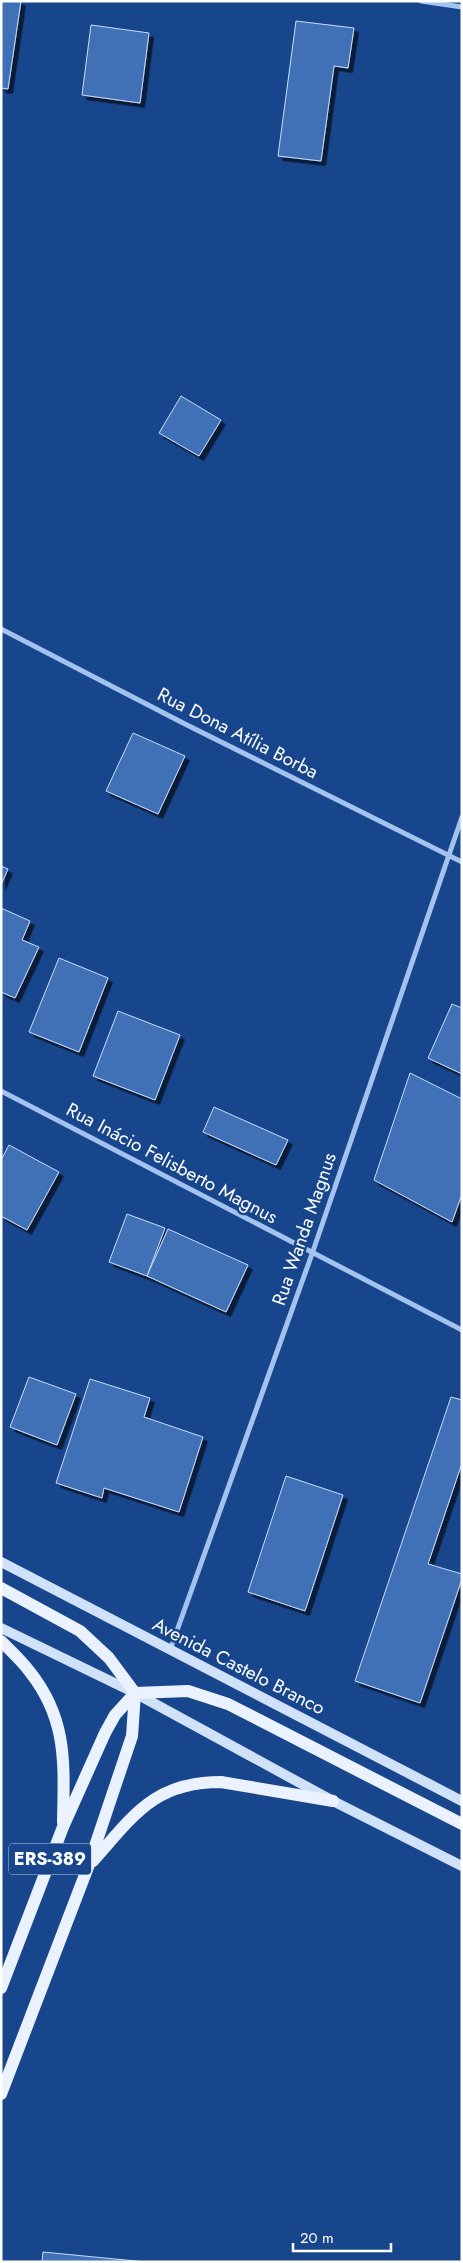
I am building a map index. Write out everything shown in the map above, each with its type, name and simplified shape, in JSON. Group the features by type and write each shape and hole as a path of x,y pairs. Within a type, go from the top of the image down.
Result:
{"main road":[{"name":"Avenida Castelo Branco","path":"1,1562 462,1801"},
{"path":"1,1588 80,1631 109,1658 135,1693"},
{"path":"1,1628 135,1693 333,1801 462,1866"},
{"path":"1,1641 30,1672 55,1716 62,1739 64,1763 63,1827"},
{"path":"135,1693 188,1691 228,1704 462,1824"},
{"name":"ERS-389","path":"1,1988 63,1827 105,1733 115,1715 135,1693"},
{"name":"ERS-389","path":"1,2094 88,1867 132,1736 135,1693"},
{"path":"88,1867 142,1806 182,1786 205,1782 222,1782 333,1801"}],"street":[{"path":"421,1 462,7"},
{"name":"Rua Dona Atília Borba","path":"1,629 183,723 462,862"},
{"name":"Rua Wanda Magnus","path":"170,1650 312,1254 462,817"},
{"name":"Rua Inácio Felisberto Magnus","path":"1,1091 312,1254 462,1330"}],"building":[{"path":"1,1 21,1 8,89 1,88"},
{"path":"296,21 354,28 348,68 334,66 321,161 278,156"},
{"path":"91,25 149,33 140,103 82,95"},
{"path":"181,396 221,420 199,456 159,433"},
{"path":"133,733 185,756 158,814 106,791"},
{"path":"1,866 8,869 1,885"},
{"path":"1,908 30,921 22,940 39,947 15,998 1,992"},
{"path":"59,958 108,978 79,1052 29,1032"},
{"path":"452,1004 462,1008 462,1074 428,1058"},
{"path":"118,1011 180,1035 155,1100 93,1076"},
{"path":"410,1073 462,1099 462,1194 452,1222 374,1180"},
{"path":"214,1107 288,1140 276,1165 203,1132"},
{"path":"9,1145 59,1172 27,1230 1,1216 1,1160"},
{"path":"127,1214 165,1228 147,1276 109,1262"},
{"path":"168,1229 248,1265 226,1312 147,1276"},
{"path":"29,1377 76,1394 57,1445 10,1427"},
{"path":"90,1379 150,1398 144,1417 203,1437 179,1512 104,1488 102,1498 56,1483"},
{"path":"451,1397 462,1400 462,1463 428,1564 462,1574 462,1579 420,1703 355,1681"},
{"path":"286,1476 343,1495 305,1611 248,1592"},
{"path":"43,2252 146,2262 42,2262"}]}
